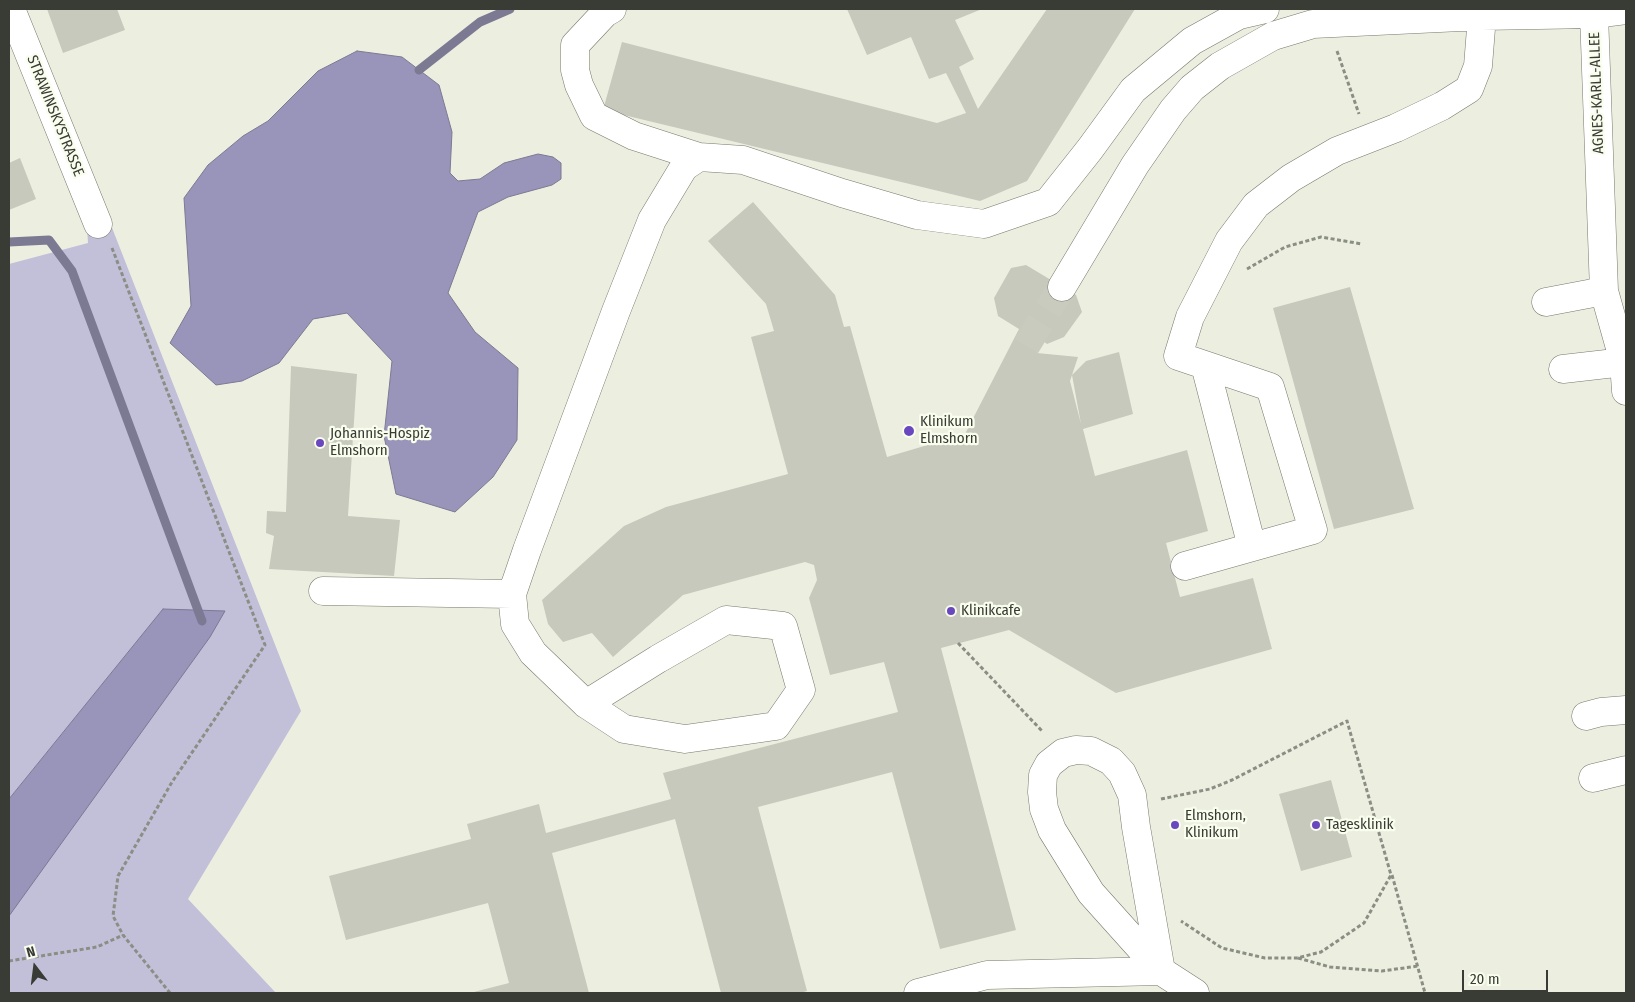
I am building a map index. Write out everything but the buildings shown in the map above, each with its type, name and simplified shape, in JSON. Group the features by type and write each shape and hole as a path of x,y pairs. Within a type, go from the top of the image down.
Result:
{"street":[{"name":"STRAWINSKYSTRASSE","path":"11,9 98,224"},
{"path":"612,9 605,13 575,45 575,70 578,86 594,116 634,136 699,157 742,160 917,215 984,224 1048,202 1133,90 1192,41 1239,15 1265,9"},
{"path":"1594,14 1626,10"},
{"name":"AGNES-KARLL-ALLEE","path":"1062,287 1135,165 1173,110 1192,88 1220,66 1246,50 1313,15 1482,16 1594,14 1604,291 1624,362 1626,391"},
{"path":"1185,566 1313,530 1270,387 1178,356 1190,318 1229,242 1256,205 1291,178 1337,151 1442,106 1469,89 1478,66 1482,16"},
{"path":"586,704 658,659 726,620 783,626 802,690 776,726 685,739 624,729 586,704 533,653 515,624 512,594 616,311 652,220 684,167 699,157"},
{"path":"1546,302 1604,291"},
{"path":"1563,369 1624,362"},
{"path":"1205,365 1252,547"},
{"path":"323,591 512,594"},
{"path":"1586,716 1601,712 1626,710"},
{"path":"1161,971 1132,795 1122,773 1111,761 1091,751 1076,750 1063,753 1049,764 1043,775 1044,809 1052,830 1091,893 1161,971 1195,993"},
{"path":"1593,778 1626,770"},
{"path":"918,993 987,975 1161,971"}],"path":[{"path":"1313,15 1335,44 1368,139"},
{"path":"98,224 112,247 265,646 172,782 118,876 113,916 123,934 170,993"},
{"path":"1210,278 1250,268 1285,247 1321,237 1362,244"},
{"path":"958,643 1063,753"},
{"path":"1133,805 1210,789 1232,780 1347,721 1426,993"},
{"path":"1180,920 1222,948 1265,958 1297,958 1321,952 1364,923 1391,875"},
{"path":"9,961 98,947 123,934"},
{"path":"1297,958 1330,967 1382,971 1418,966"}],"shaded area":[{"path":"357,51 402,57 439,85 452,132 450,173 458,181 480,179 504,163 538,154 553,157 561,163 561,179 552,185 508,197 478,212 448,293 475,332 518,368 517,440 493,477 455,512 396,494 384,436 392,361 347,313 313,319 279,363 242,381 216,385 170,343 191,306 184,198 208,165 243,136 268,121 318,71"},
{"path":"82,151 301,711 188,899 276,993 9,993 9,916 163,610 9,799 9,264 88,243"},
{"path":"163,609 225,611 210,637 9,916 9,799"}],"waterway":[{"path":"419,70 480,22 510,9"},
{"path":"9,242 49,240 72,271 202,621"}],"tunnel":[{"path":"1026,346 1062,287"}],"place":[{"name":"Klinikum Elmshorn","path":"909,431"},
{"name":"Johannis-Hospiz Elmshorn","path":"320,443"},
{"name":"Klinikcafe","path":"951,611"},
{"name":"Elmshorn, Klinikum","path":"1175,825"},
{"name":"Tagesklinik","path":"1316,825"}]}
